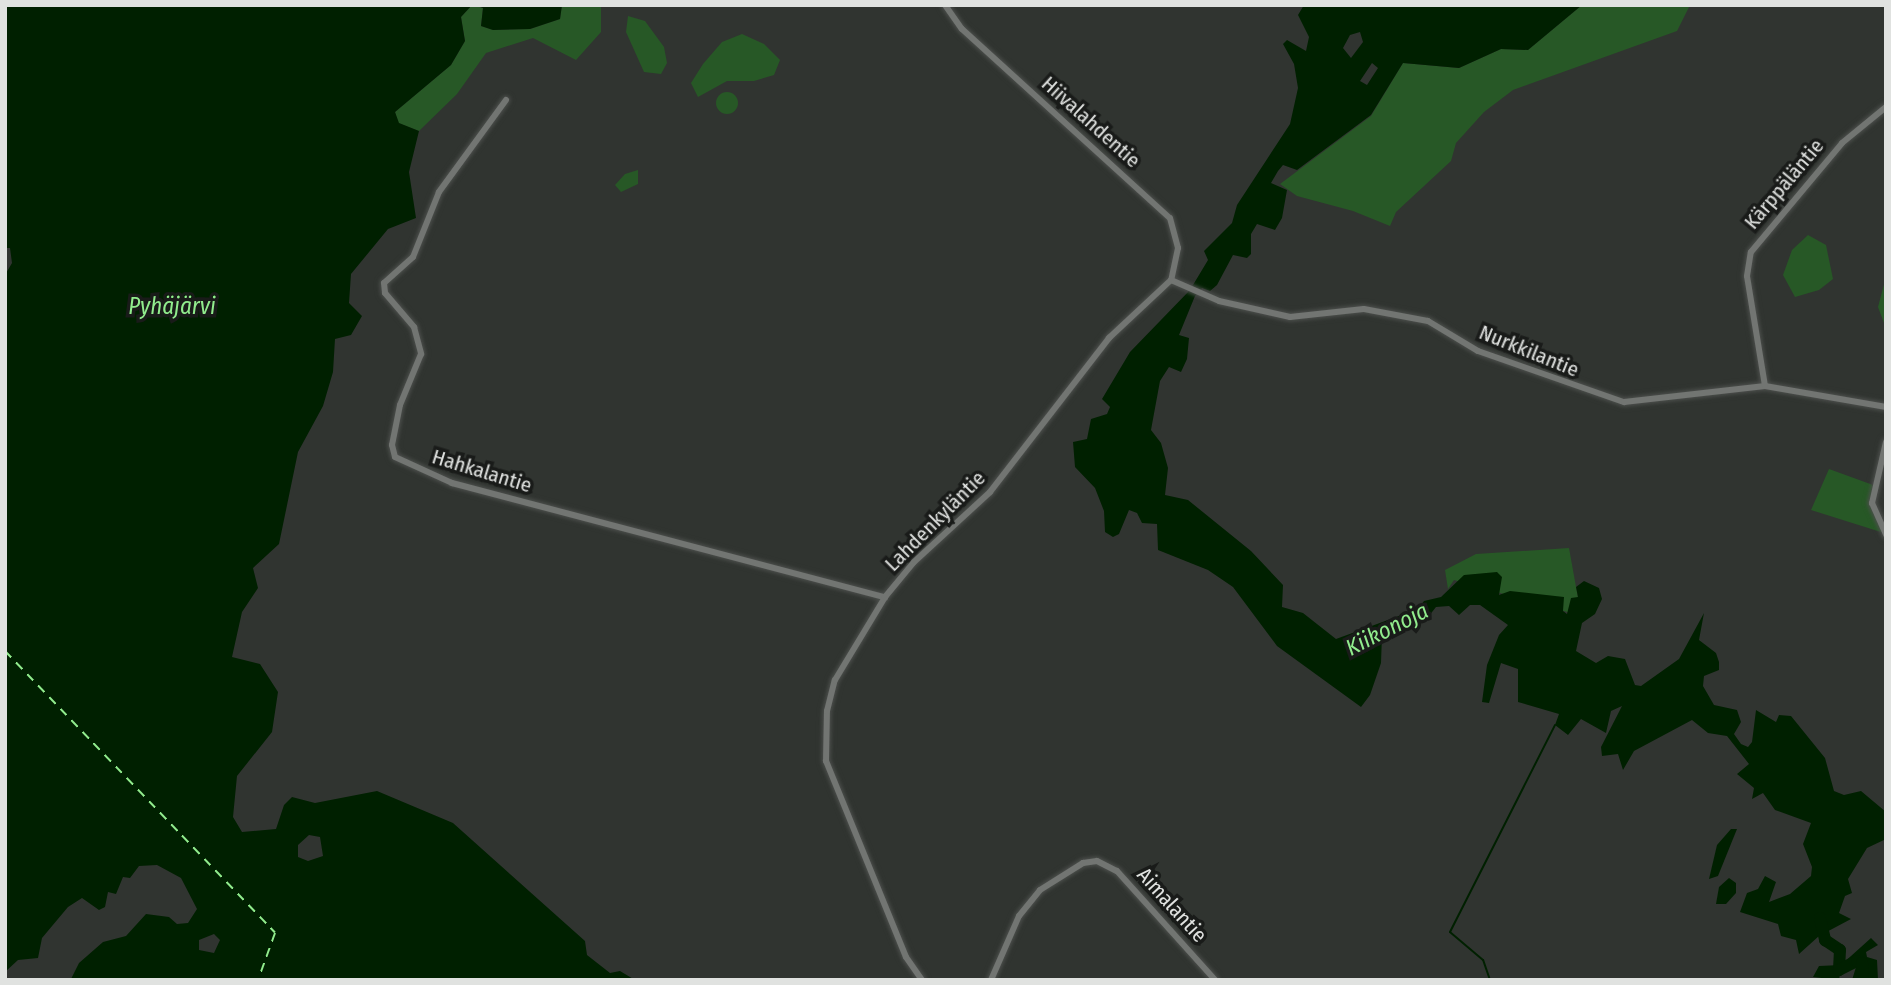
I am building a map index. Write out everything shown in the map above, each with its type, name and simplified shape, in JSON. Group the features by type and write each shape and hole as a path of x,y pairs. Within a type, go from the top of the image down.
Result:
{"street":[{"name":"Hiivalahdentie","path":"945,5 962,29 1170,218 1178,248 1171,280"},
{"name":"Hahkalantie","path":"506,100 439,192 413,257 384,283 385,293 414,327 421,354 400,405 392,445 395,457 452,483 885,597"},
{"name":"Kärppäläntie","path":"1765,386 1747,276 1751,252 1842,143 1886,107"},
{"name":"Nurkkilantie","path":"1171,280 1194,291 1290,317 1364,309 1428,321 1478,351 1624,402 1765,386 1886,407"},
{"name":"Lahdenkyläntie","path":"922,980 906,957 833,781 824,745 835,680 885,597 914,562 990,492 1109,338 1171,280"},
{"path":"1886,442 1872,503 1886,535"},
{"name":"Aimalantie","path":"991,980 1019,916 1040,890 1083,863 1097,861 1117,871 1215,980"}],"shaded area":[{"path":"472,5 483,8 481,26 493,30 530,29 560,19 562,5 601,5 601,32 576,60 533,38 486,53 457,94 419,131 398,123 395,112 451,65 465,41 461,17"},
{"path":"1582,5 1690,5 1677,31 1513,90 1484,112 1456,143 1451,161 1396,212 1390,226 1353,211 1297,196 1280,184 1371,116 1403,63 1459,68 1501,49 1528,50"},
{"path":"628,16 645,21 664,47 667,63 661,74 644,72 626,32"},
{"path":"742,34 764,44 780,60 774,75 754,81 727,81 698,97 691,83 703,64 722,42"},
{"path":"727,92 735,95 738,103 735,111 727,114 719,111 716,103 719,95"},
{"path":"638,170 638,184 621,192 615,185 625,174"},
{"path":"1808,235 1826,245 1833,279 1819,290 1795,297 1783,275 1792,250"},
{"path":"1886,277 1886,328 1878,307"},
{"path":"1829,469 1873,485 1872,503 1884,533 1811,510"},
{"path":"1569,548 1578,598 1571,613 1454,580 1448,589 1445,570 1476,554"}],"water":[{"name":"Pyhäjärvi","path":"5,5 472,5 461,17 465,41 451,65 395,112 399,123 419,131 409,172 416,218 388,229 351,274 349,303 362,316 351,335 335,339 333,372 323,406 298,452 279,544 253,568 258,588 242,612 232,657 260,664 278,692 272,732 237,776 233,817 242,832 276,829 284,805 292,797 315,803 377,791 453,823 585,941 587,955 610,973 620,971 635,980 60,980 71,979 79,963 103,942 126,936 146,914 169,917 177,924 188,923 197,909 181,878 157,865 139,866 130,878 123,877 116,894 108,892 105,907 99,910 82,898 68,907 42,938 38,958 18,960 5,972 5,275 12,263 10,248 5,248","holes":["309,835 320,837 323,856 308,861 298,857 298,845","214,934 220,940 214,953 199,950 199,940"]},
{"path":"475,5 562,5 560,19 530,29 493,30 481,26 483,8"},
{"path":"1304,5 1582,5 1528,50 1501,49 1459,68 1403,63 1371,115 1297,170 1283,165 1271,183 1287,190 1282,218 1275,230 1257,224 1251,234 1251,254 1247,258 1233,255 1217,285 1210,291 1202,288 1195,296 1179,335 1189,338 1187,359 1181,372 1169,367 1160,381 1151,430 1161,443 1168,468 1165,495 1188,500 1251,551 1283,585 1282,607 1303,613 1336,639 1418,609 1424,601 1441,597 1464,575 1497,572 1502,577 1499,595 1510,591 1564,597 1563,611 1567,614 1571,598 1578,597 1576,587 1584,581 1599,588 1602,599 1595,614 1582,623 1576,651 1596,663 1608,656 1625,659 1635,685 1641,686 1679,659 1704,613 1699,640 1716,653 1719,670 1704,676 1703,686 1714,705 1737,710 1741,722 1734,734 1741,744 1748,747 1752,742 1756,710 1776,722 1779,715 1791,716 1825,758 1834,791 1844,795 1861,791 1886,812 1886,839 1867,848 1848,879 1852,893 1845,896 1839,913 1851,919 1819,936 1799,954 1796,940 1781,936 1778,924 1740,912 1747,893 1758,889 1765,876 1776,882 1769,902 1790,894 1811,876 1812,867 1803,844 1811,823 1775,810 1763,793 1752,799 1754,788 1737,774 1749,764 1727,736 1708,733 1692,720 1634,751 1623,770 1618,754 1602,756 1601,747 1622,706 1611,711 1606,733 1581,719 1568,735 1555,725 1559,714 1518,702 1518,669 1501,663 1489,703 1482,702 1487,665 1499,635 1508,625 1480,605 1470,605 1459,615 1449,606 1436,607 1425,621 1393,622 1382,635 1381,663 1370,695 1361,707 1277,646 1233,587 1208,570 1158,550 1157,524 1142,523 1137,513 1129,510 1119,534 1113,537 1105,532 1104,511 1095,488 1075,467 1073,442 1087,439 1091,419 1107,414 1110,407 1102,399 1130,352 1190,290 1208,260 1204,251 1232,223 1237,205 1290,124 1298,88 1294,64 1283,44 1287,40 1306,51 1309,37 1298,15","holes":["1360,32 1363,42 1351,58 1343,48 1350,35","1372,63 1378,68 1367,85 1360,81"]},
{"path":"1731,829 1737,829 1718,876 1709,879 1717,845"},
{"path":"1729,878 1736,883 1736,893 1726,904 1716,904 1719,887"},
{"path":"1871,938 1878,945 1866,952 1867,957 1877,960 1878,980 1852,980 1856,967 1840,974 1839,980 1813,977 1819,966 1841,965"}],"waterway":[{"path":"1490,980 1483,960 1450,932 1555,725"},
{"name":"Kiikonoja","path":"1820,918 1825,940 1840,950 1839,970 1857,961 1862,963 1863,980"}],"ferry route":[{"path":"5,651 275,933 258,980"}]}
